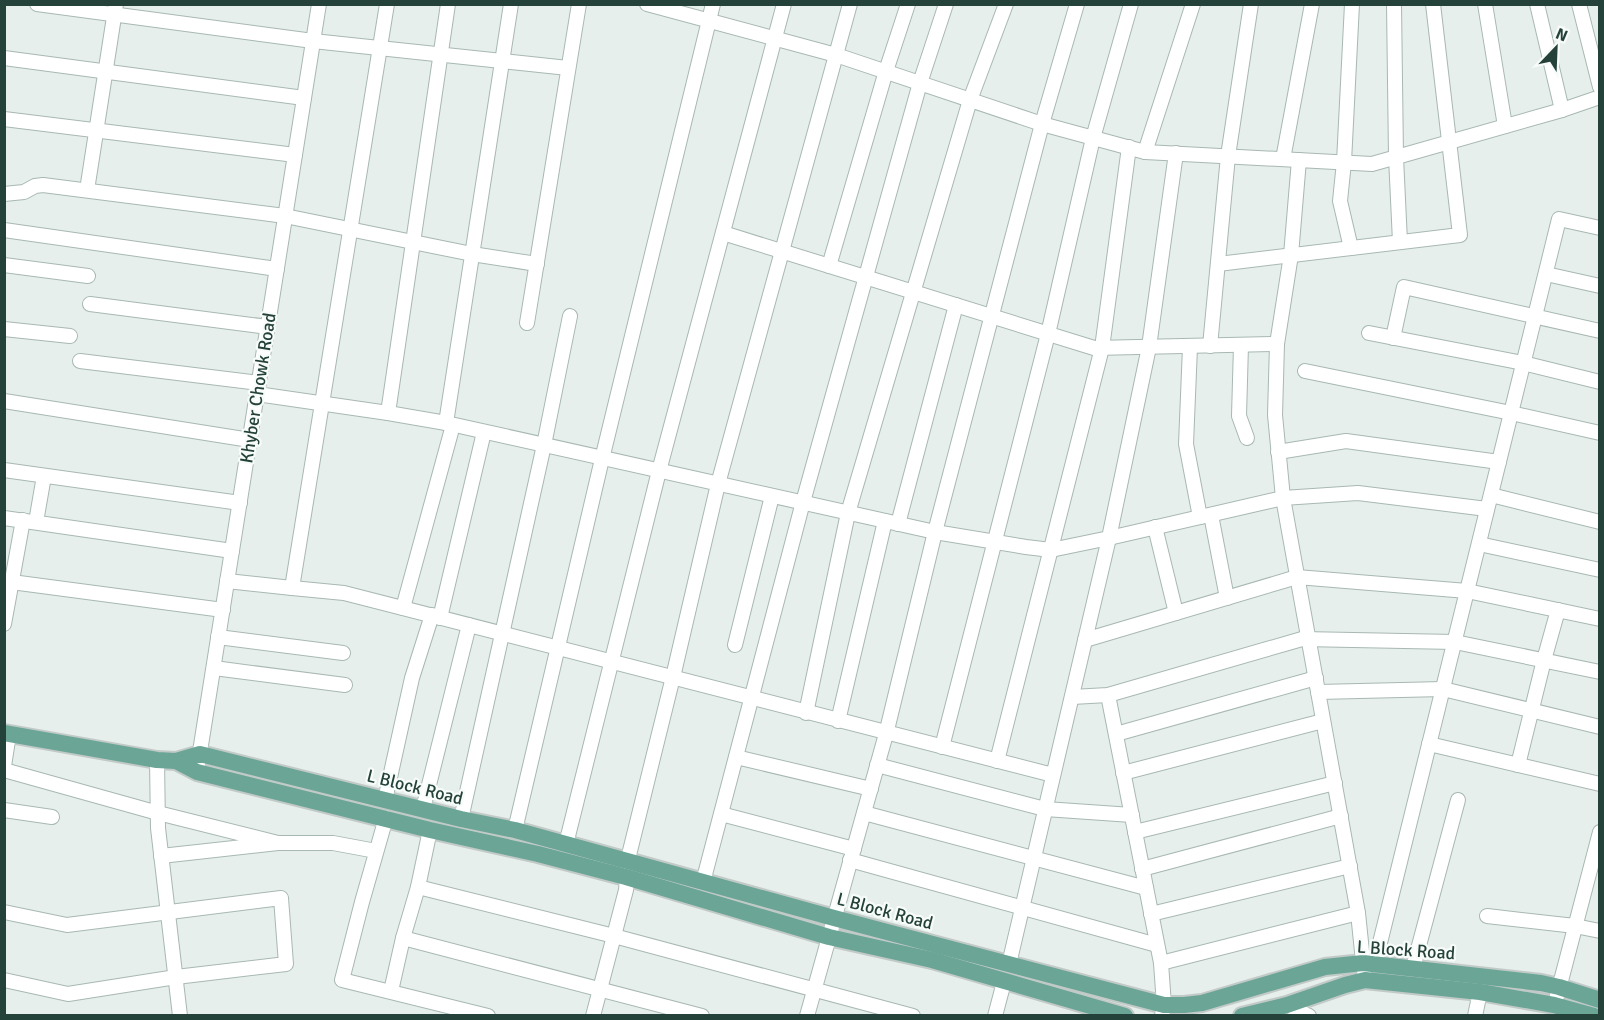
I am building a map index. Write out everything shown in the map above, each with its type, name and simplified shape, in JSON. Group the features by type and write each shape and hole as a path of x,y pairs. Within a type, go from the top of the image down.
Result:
{"main road":[{"path":"7,733 157,760 176,761 200,754"},
{"name":"L Block Road","path":"200,754 566,844 627,869 829,937 932,960 1125,1016"},
{"name":"L Block Road","path":"176,761 197,772 430,830 511,848 703,882 1009,963 1163,1010 1202,1003 1325,968 1369,963 1541,983 1599,1000"},
{"path":"1325,968 1331,990"},
{"name":"L Block Road","path":"1242,1016 1287,1005 1365,980 1480,992 1554,1005 1594,1016"}],"street":[{"path":"37,4 115,10 313,41 568,68"},
{"name":"Khyber Chowk Road","path":"197,772 319,4"},
{"path":"292,588 387,4"},
{"path":"388,414 448,4"},
{"path":"403,608 449,424 472,254 511,4"},
{"path":"527,322 579,4"},
{"path":"515,830 602,459 714,4"},
{"path":"566,844 659,471 784,4"},
{"path":"593,1016 626,890 627,869 718,484 850,4"},
{"path":"829,266 908,4"},
{"path":"703,882 803,502 920,83 946,4"},
{"path":"806,713 848,513 970,100 1006,4"},
{"path":"807,1016 886,734 991,316 1042,124 1077,4"},
{"path":"942,747 1048,334 1093,138 1131,4"},
{"path":"1145,152 1193,4"},
{"path":"1210,346 1228,156 1251,4"},
{"path":"1283,159 1312,4"},
{"path":"1351,248 1340,201 1352,4"},
{"path":"1394,4 1396,157 1400,242"},
{"path":"1218,264 1460,235 1433,4"},
{"path":"1485,4 1505,126"},
{"path":"1537,4 1562,110"},
{"path":"1579,4 1595,46 1599,87"},
{"path":"655,6 836,55 1042,124 1145,152 1372,164 1562,110 1599,97"},
{"path":"87,190 115,10"},
{"path":"4,58 304,98"},
{"path":"4,119 295,155"},
{"path":"997,761 1102,348 1129,147"},
{"path":"1009,963 1109,538 1149,347 1176,153"},
{"path":"1299,160 1291,255 1277,344 1275,415 1278,452 1283,498 1297,577 1369,963"},
{"path":"4,194 24,192 42,184 285,216 472,254 537,264"},
{"path":"1365,980 1429,744 1559,219 1599,228"},
{"path":"4,230 277,269"},
{"path":"723,233 1094,348 1277,344"},
{"path":"4,265 88,276"},
{"path":"1546,274 1599,286"},
{"path":"1393,338 1404,287 1599,331"},
{"path":"90,304 268,327"},
{"path":"838,721 892,522 956,306"},
{"path":"461,819 544,445 570,316"},
{"path":"4,329 70,336"},
{"path":"1369,333 1523,363 1599,382"},
{"path":"1242,345 1239,416 1247,438"},
{"path":"1190,347 1186,444 1227,598"},
{"path":"80,361 258,389 322,404 449,424 935,532 1051,550 1283,498 1358,493 1487,509"},
{"path":"1305,370 1511,413 1599,434"},
{"path":"4,401 250,440"},
{"path":"385,800 412,678 436,616 484,432"},
{"path":"1278,452 1346,441 1499,462"},
{"path":"4,470 240,503"},
{"path":"4,624 8,582 44,476"},
{"path":"1491,495 1599,522"},
{"path":"735,645 772,496"},
{"path":"4,518 232,551"},
{"path":"1155,527 1176,613"},
{"path":"1479,544 1599,570"},
{"path":"1085,640 1297,577 1467,591 1599,619"},
{"path":"227,581 344,592 886,734 1053,775"},
{"path":"8,582 223,610"},
{"path":"1518,765 1558,610"},
{"path":"423,809 469,625"},
{"path":"219,637 343,653"},
{"path":"1072,697 1108,694 1302,639 1455,642 1599,672"},
{"path":"213,668 345,685"},
{"path":"1116,734 1316,678"},
{"path":"1318,692 1443,689 1599,727"},
{"path":"1108,694 1161,963 1163,1010"},
{"path":"1123,773 1323,721"},
{"path":"7,733 4,768 158,813 278,843"},
{"path":"1429,744 1599,784"},
{"path":"736,757 870,789"},
{"path":"157,760 161,856 180,1016"},
{"path":"877,765 1045,809 1131,815"},
{"path":"1135,832 1335,783"},
{"path":"1413,968 1458,800"},
{"path":"4,810 52,817"},
{"path":"864,813 1146,888"},
{"path":"721,814 1022,907 1157,945"},
{"path":"1142,869 1341,816"},
{"path":"386,818 342,980 488,1016"},
{"path":"391,991 430,830"},
{"path":"1554,1005 1575,926 1592,887 1599,833"},
{"path":"161,856 278,843 333,843 376,851"},
{"path":"1151,914 1350,866"},
{"path":"418,887 614,936 913,1016"},
{"path":"4,912 67,925 281,898 286,964 68,993 4,980"},
{"path":"1161,963 1359,913"},
{"path":"1487,916 1599,931"},
{"path":"403,938 702,1016"},
{"path":"995,1016 1004,982"},
{"path":"1475,1016 1480,992"},
{"path":"1287,1005 1309,1016"}]}
